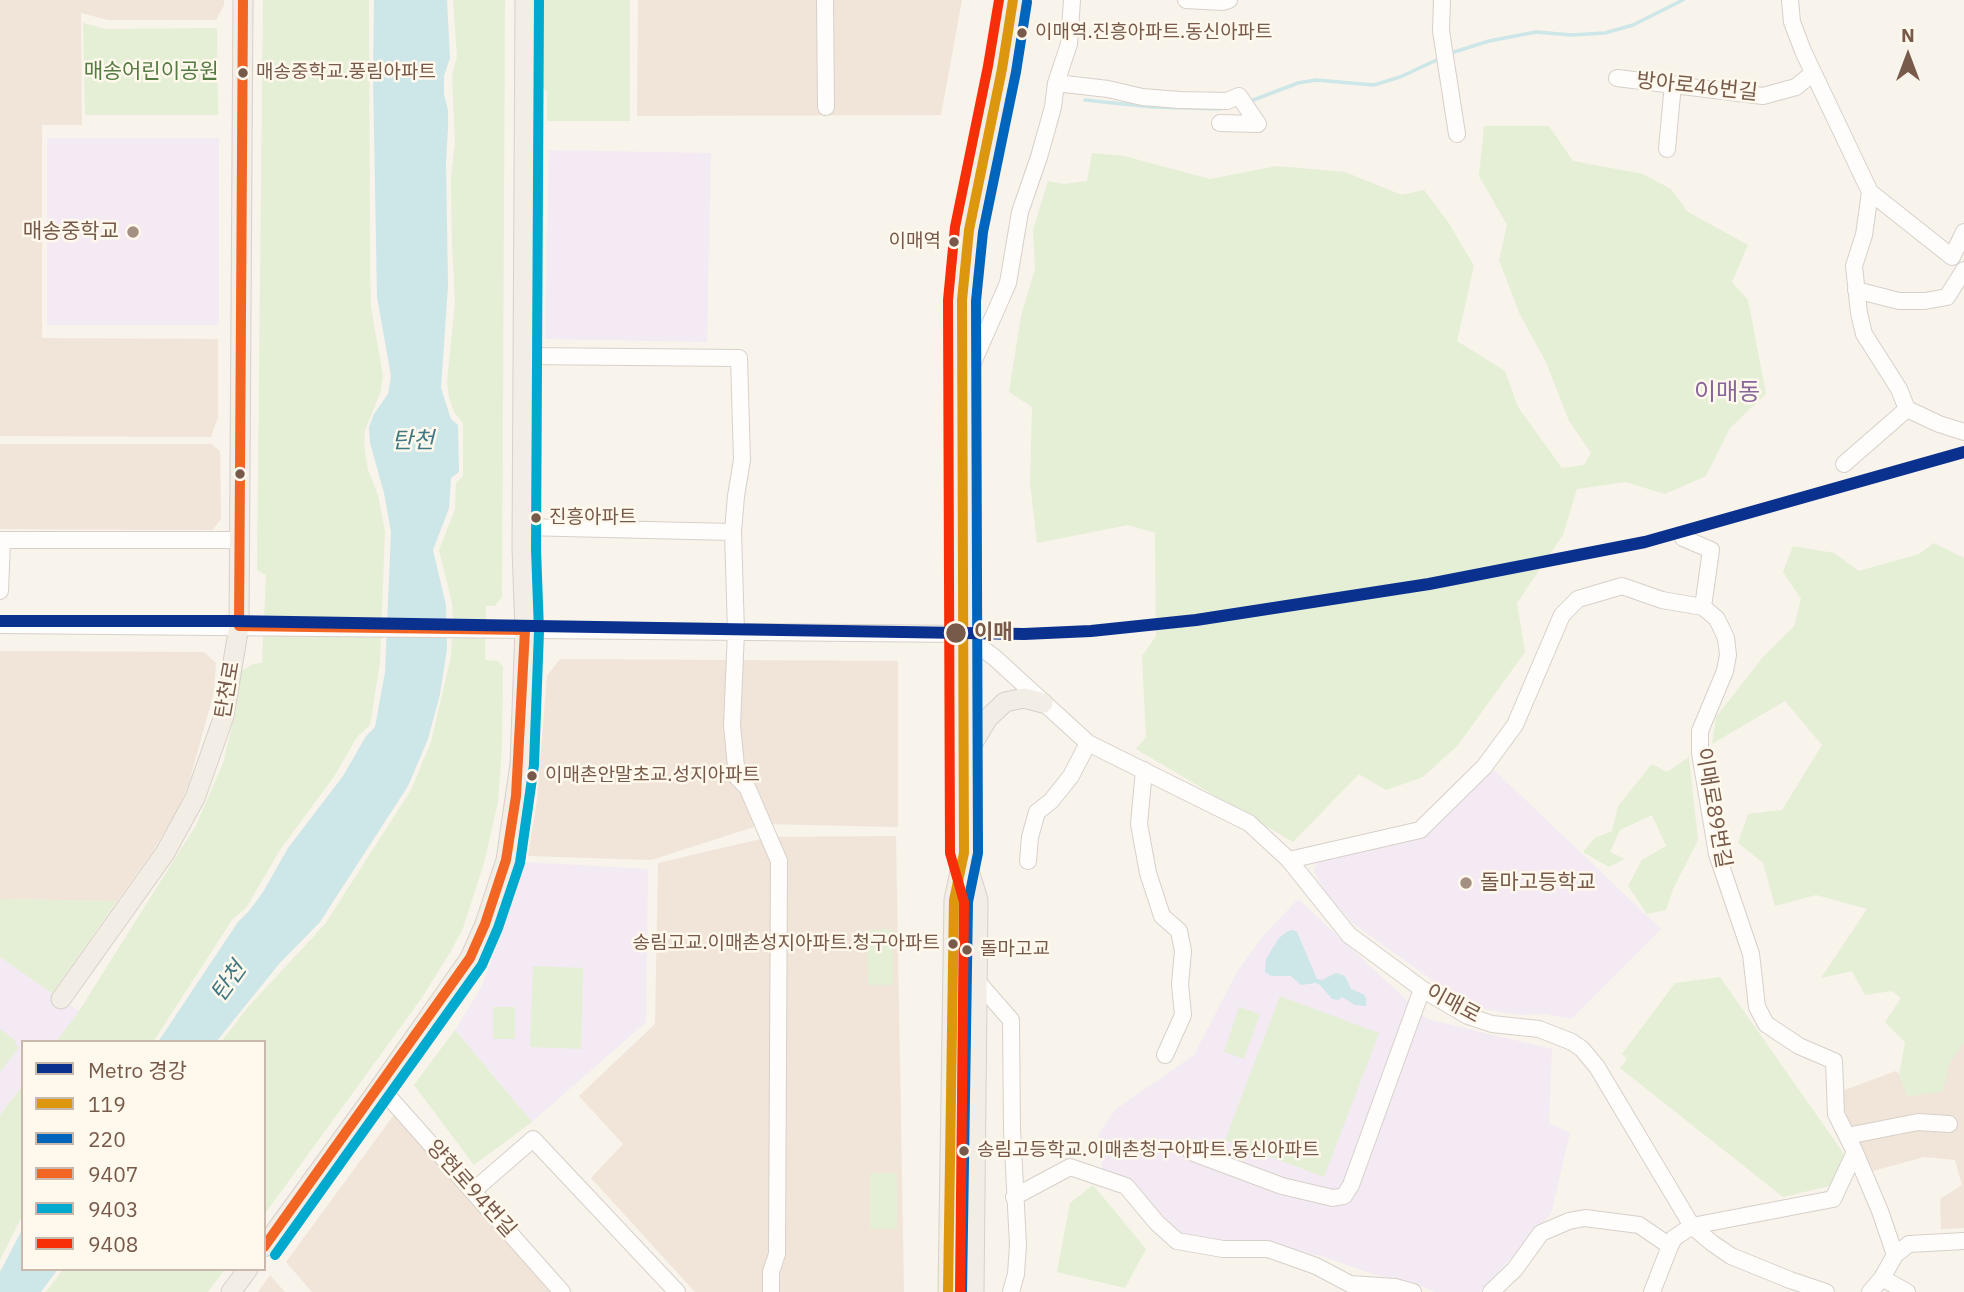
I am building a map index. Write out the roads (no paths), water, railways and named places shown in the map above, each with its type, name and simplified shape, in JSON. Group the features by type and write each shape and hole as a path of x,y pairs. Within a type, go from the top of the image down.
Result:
{"main road":[{"name":"탄천로","path":"61,999 165,853 195,798 224,716 239,626 243,0"},
{"path":"266,1244 470,958 506,860 516,796 525,630 522,527 524,0"},
{"path":"948,1292 954,900 964,853 961,333 965,264 1013,0"},
{"path":"964,759 988,718 1005,702 1024,698 1043,703"},
{"path":"964,853 978,900 974,1292"},
{"path":"232,1292 247,1271"}],"street":[{"path":"825,0 826,107"},
{"path":"962,388 1008,283 1020,212 1044,140 1056,83 1069,44 1072,0"},
{"path":"1186,0 1224,1"},
{"path":"1442,0 1442,44 1457,134"},
{"path":"1790,0 1792,22 1813,73 1870,192 1960,265"},
{"name":"방아로46번길","path":"1617,78 1763,96 1796,87 1813,73"},
{"path":"1056,83 1167,99 1227,101 1239,96 1258,124 1220,123"},
{"path":"1667,149 1673,84"},
{"path":"1870,192 1864,235 1854,266 1864,334 1899,388 1907,409 1964,432"},
{"path":"1856,290 1899,301 1947,297 1960,265 1964,232"},
{"path":"522,356 739,358 742,460 733,532 736,632 732,725 737,777 747,787 779,861 777,1254 771,1272 771,1292"},
{"path":"1844,464 1907,409"},
{"path":"522,527 733,532"},
{"path":"1289,860 1420,830 1483,767 1515,725 1562,615 1578,599 1622,586 1662,600 1703,607 1712,550 1683,538"},
{"path":"0,591 2,540 239,540"},
{"name":"이매로89번길","path":"1703,607 1717,619 1726,638 1728,655 1725,671 1700,732 1700,753 1717,854 1751,954 1756,1007 1766,1024 1799,1045 1835,1061 1836,1114 1847,1136"},
{"path":"0,625 963,634"},
{"name":"이매로","path":"963,634 995,657 1088,743 1249,823 1289,860 1349,934 1422,989 1468,1016 1492,1024 1539,1029 1573,1042 1597,1067 1692,1226 1731,1256 1821,1291"},
{"path":"1028,861 1030,837 1037,812 1051,801 1071,776 1088,743"},
{"path":"1144,770 1139,824 1148,873 1162,916 1179,931 1183,951 1180,984 1183,1015 1165,1055"},
{"path":"976,980 1012,1020 1010,1062 1018,1245 1016,1274 1011,1292"},
{"path":"1191,1152 1282,1186 1333,1198 1344,1196 1358,1167 1422,989"},
{"name":"양현로94번길","path":"380,1087 562,1292"},
{"path":"1895,1255 1880,1211 1847,1136 1918,1122 1949,1124"},
{"path":"473,1191 533,1139 677,1292"},
{"path":"1652,1292 1674,1238 1692,1226 1833,1199 1854,1152"},
{"path":"1014,1197 1070,1167 1126,1186 1157,1223 1177,1241 1223,1249 1268,1249 1316,1266 1350,1284 1395,1287 1413,1292"},
{"path":"1491,1292 1515,1269 1541,1233 1569,1221 1585,1218 1639,1225 1670,1245"},
{"path":"1870,1292 1882,1278 1895,1255 1909,1244 1964,1241"},
{"path":"1882,1278 1907,1292"}],"water":[{"name":"탄천","path":"374,0 447,0 450,58 444,76 444,94 448,110 448,286 441,388 451,419 458,425 459,472 451,478 449,508 433,550 446,605 447,649 440,694 428,739 408,786 320,922 279,964 218,1040 159,1040 238,922 263,892 288,848 343,776 366,736 375,727 385,672 391,532 384,493 370,443 369,427 374,414 388,394 391,376 377,297"},
{"path":"1293,930 1297,932 1317,979 1322,980 1336,973 1345,976 1351,989 1366,998 1366,1006 1355,1005 1342,997 1338,1000 1332,999 1316,983 1301,985 1291,976 1271,976 1265,972 1266,959 1279,938"},
{"path":"21,1232 21,1271 57,1271 41,1292 0,1292 0,1272"}],"waterway":[{"path":"1451,53 1489,41 1536,32 1571,35 1605,33 1633,25 1683,0"},
{"path":"1248,102 1298,83 1316,80 1374,85 1400,77 1441,58"},
{"path":"1085,100 1152,107 1220,109"}],"metro line":[{"name":"경강","path":"0,621 231,621 1024,634 1091,631 1196,620 1429,584 1645,542 1964,452"}],"place":[{"name":"이매역.진흥아파트.동신아파트","path":"1022,33"},
{"name":"매송중학교.풍림아파트","path":"243,73"},
{"name":"매송중학교","path":"133,232"},
{"name":"이매역","path":"954,242"},
{"name":"진흥아파트","path":"536,518"},
{"name":"이매","path":"956,633"},
{"name":"이매촌안말초교.성지아파트","path":"532,776"},
{"name":"돌마고등학교","path":"1466,883"},
{"name":"송림고교.이매촌성지아파트.청구아파트","path":"953,944"},
{"name":"돌마고교","path":"967,950"},
{"name":"송림고등학교.이매촌청구아파트.동신아파트","path":"964,1151"}],"district":[{"name":"이매동","path":"1727,393"}],"park label":[{"name":"매송어린이공원","path":"151,72"}]}
